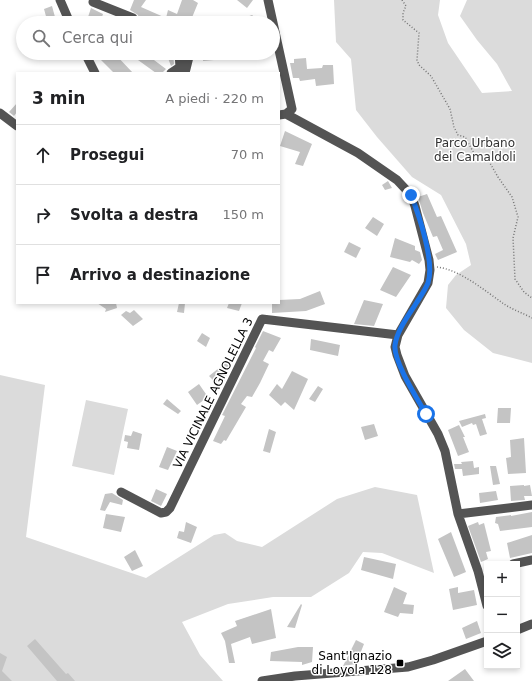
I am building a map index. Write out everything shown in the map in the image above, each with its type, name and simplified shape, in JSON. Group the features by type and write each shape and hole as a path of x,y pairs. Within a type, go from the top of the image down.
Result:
{"street":[{"path":"60,0 67,16"},
{"path":"94,0 93,2 128,16"},
{"path":"268,0 272,16"},
{"path":"280,54 292,109 283,115 358,153 397,180 411,195 430,267 428,283 398,335 395,346 405,376 438,434 445,451 458,514 478,571 485,597"},
{"path":"88,60 94,72"},
{"path":"172,72 180,67 180,60"},
{"path":"185,72 188,60"},
{"path":"0,113 16,125"},
{"name":"VIA VICINALE AGNOLELLA 3","path":"122,492 161,513 166,512 170,508 262,319 398,335"},
{"path":"458,514 532,505"},
{"path":"520,563 532,560"},
{"path":"478,571 484,570"},
{"path":"520,629 532,624"},
{"path":"262,681 295,676 408,667 484,642"}],"path":[{"path":"402,0 406,6 402,20 419,33 417,60 419,65 432,76 450,109 454,127 458,135 465,137 474,155 482,155 487,158 512,198 518,217 514,226 513,238 515,279 524,292 532,298"},
{"path":"430,267 445,268 454,272 487,291 505,305 532,318"}],"green space":[{"name":"Parco Urbano dei Camaldoli","path":"334,0 440,0 438,15 448,43 482,93 512,91 497,64 460,16 467,0 532,0 532,363 493,353 464,330 446,308 448,285 456,275 471,265 466,244 441,195 412,177 377,137 356,110 351,59 336,42"},
{"path":"0,375 45,385 26,537 146,578 214,535 225,533 237,541 262,547 337,499 375,487 417,495 434,573 382,553 363,552 349,573 311,597 273,597 228,604 182,622 200,655 223,681 0,681"},
{"path":"86,400 128,409 114,475 72,466"}],"building":[{"path":"134,0 146,0 141,7 161,16 138,16 130,10"},
{"path":"182,0 193,0 198,3 193,16 166,16 168,10 177,14"},
{"path":"237,0 253,0 247,8"},
{"path":"52,6 55,16 46,16 44,9"},
{"path":"91,8 103,14 102,16 88,16"},
{"path":"306,58 307,69 322,68 323,65 333,65 334,84 316,86 315,79 300,81 299,78 293,78 290,63 294,63 294,59"},
{"path":"101,60 121,60 132,72 113,72"},
{"path":"138,60 154,60 166,69 163,72 155,72"},
{"path":"169,60 174,60 174,64 171,66"},
{"path":"16,104 16,113 14,116 9,112"},
{"path":"285,131 312,144 303,166 295,164 300,152 280,146"},
{"path":"388,181 392,188 385,190 382,185"},
{"path":"427,194 437,217 441,216 457,252 438,260 435,254 443,250 437,236 433,237 418,197"},
{"path":"373,217 384,224 377,236 365,228"},
{"path":"395,238 415,246 415,250 420,252 422,260 419,264 412,260 410,262 390,257"},
{"path":"349,242 361,248 356,258 344,252"},
{"path":"393,267 411,275 396,297 380,290"},
{"path":"320,291 325,304 306,311 272,313 272,304 280,304 280,300 300,299"},
{"path":"364,300 383,304 374,326 354,324"},
{"path":"98,304 116,304 117,308 105,312 106,309"},
{"path":"179,304 185,304 184,313 177,312"},
{"path":"229,304 242,304 239,311 227,308"},
{"path":"134,310 143,319 133,326 121,315 126,311 130,313"},
{"path":"263,331 281,338 273,352 269,350 263,361 269,364 252,397 247,396 241,404 246,407 226,441 224,440 221,444 213,441 225,416 222,415"},
{"path":"202,333 210,338 206,347 197,341"},
{"path":"311,339 340,345 338,356 310,350"},
{"path":"234,356 223,384 214,381 209,376"},
{"path":"292,371 308,379 294,410 285,402 281,406 269,395 277,384 282,389"},
{"path":"199,384 208,397 197,405 188,392"},
{"path":"318,386 323,389 315,402 309,399"},
{"path":"167,399 181,411 178,414 163,404"},
{"path":"498,408 511,408 510,423 497,423"},
{"path":"485,414 486,418 482,419 487,434 480,436 476,424 473,425 472,423 462,427 459,421"},
{"path":"374,424 378,436 365,440 361,427"},
{"path":"459,425 465,437 463,437 469,452 458,456 448,430"},
{"path":"269,429 276,432 270,453 263,451"},
{"path":"133,431 142,434 139,450 127,448 128,442 124,441 125,435 131,436"},
{"path":"524,438 526,473 508,474 506,458 511,457 510,440"},
{"path":"167,447 177,451 168,470 159,467"},
{"path":"473,461 474,468 479,467 479,474 463,476 462,469 455,469 454,464 462,464 461,462"},
{"path":"490,466 496,466 500,484 493,485"},
{"path":"530,485 532,496 524,496 525,500 511,501 510,486"},
{"path":"156,489 167,494 161,506 151,501"},
{"path":"496,491 498,500 480,503 479,493"},
{"path":"112,493 123,500 122,505 110,502 105,511 100,510 105,494"},
{"path":"532,512 532,527 500,531 498,524 495,523 496,517"},
{"path":"106,514 125,517 121,532 103,528"},
{"path":"186,522 197,527 191,543 177,538 179,531 184,532"},
{"path":"478,522 479,525 484,523 491,551 486,552 488,559 481,562 468,526"},
{"path":"451,532 466,572 454,577 438,539"},
{"path":"532,535 532,553 510,558 507,543"},
{"path":"135,550 143,566 132,571 124,557"},
{"path":"364,557 396,564 393,579 361,570"},
{"path":"394,587 407,593 403,604 414,605 413,614 400,613 398,617 384,612"},
{"path":"458,587 458,593 474,590 477,605 453,610 449,589"},
{"path":"301,604 302,605 295,628 287,627"},
{"path":"271,609 276,638 252,644 250,637 231,644 235,663 229,663 225,641 221,633 237,626 235,621"},
{"path":"477,621 481,633 466,639 462,628"},
{"path":"35,639 66,674 68,673 75,681 57,681 27,646"},
{"path":"356,640 364,644 356,664 343,666"},
{"path":"298,647 313,647 312,662 302,665 302,662 270,661 271,652"},
{"path":"0,653 7,657 2,671 12,681 0,681"},
{"path":"465,669 474,681 448,681"}],"place":[{"name":"Sant'Ignazio di Loyola 128","path":"400,663"}],"route":[{"path":"411,195 420,222 430,270 428,283 398,335 395,346 405,376 426,414"}]}
